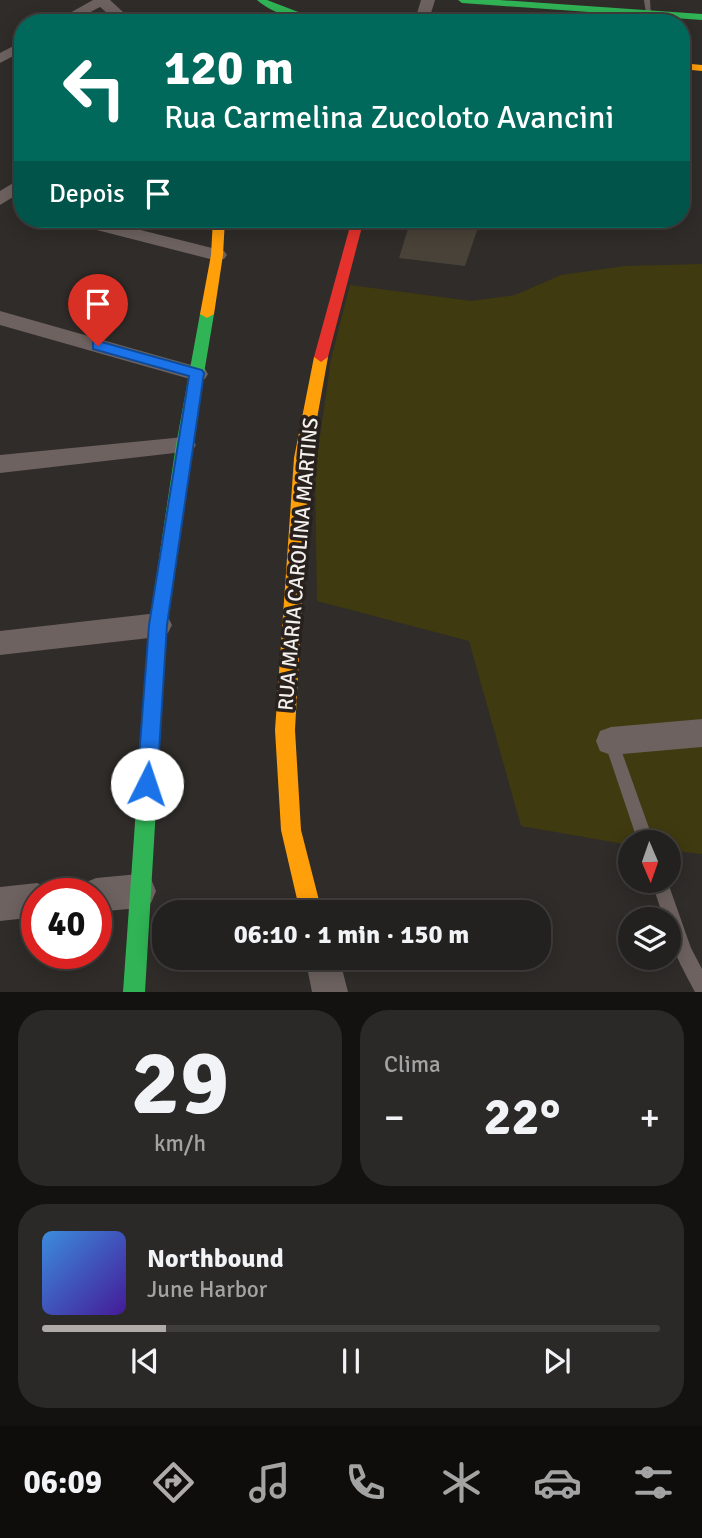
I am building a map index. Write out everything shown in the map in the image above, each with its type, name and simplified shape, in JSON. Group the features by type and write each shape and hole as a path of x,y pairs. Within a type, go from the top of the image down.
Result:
{"street":[{"path":"66,0 82,9"},
{"path":"74,14 102,0 118,14"},
{"path":"261,0 292,14"},
{"path":"462,0 648,7"},
{"path":"112,228 217,255"},
{"path":"134,992 158,625 184,445 217,255 218,228"},
{"name":"RUA MARIA CAROLINA MARTINS","path":"308,900 291,830 285,730 302,458 316,374 356,228"},
{"path":"0,318 197,373"},
{"path":"0,464 184,445"},
{"path":"0,643 158,625"},
{"path":"611,741 702,733"},
{"path":"112,894 139,891"},
{"path":"0,904 21,902"},
{"path":"325,970 330,992"}],"lane":[{"path":"611,741 642,830"},
{"path":"664,893 684,952 702,988"}],"shaded area":[{"path":"702,264 702,854 681,851 681,830 618,830 618,843 521,826 469,641 317,601 315,471 331,359 350,285 471,301 515,295 561,275 625,266"}],"building":[{"path":"408,228 478,228 465,266 399,258"}],"traffic: fast":[{"path":"261,0 272,7 294,14"},
{"path":"462,0 660,14"},
{"path":"690,16 702,17"},
{"path":"134,992 158,625 184,445 207,314"}],"traffic: slow":[{"path":"690,67 702,68"},
{"path":"207,314 218,228"},
{"path":"308,900 291,830 285,730 302,458 321,357"}],"traffic: jam":[{"path":"321,357 356,228"}],"route":[{"path":"98,346 197,373 158,625 147,784"}]}
